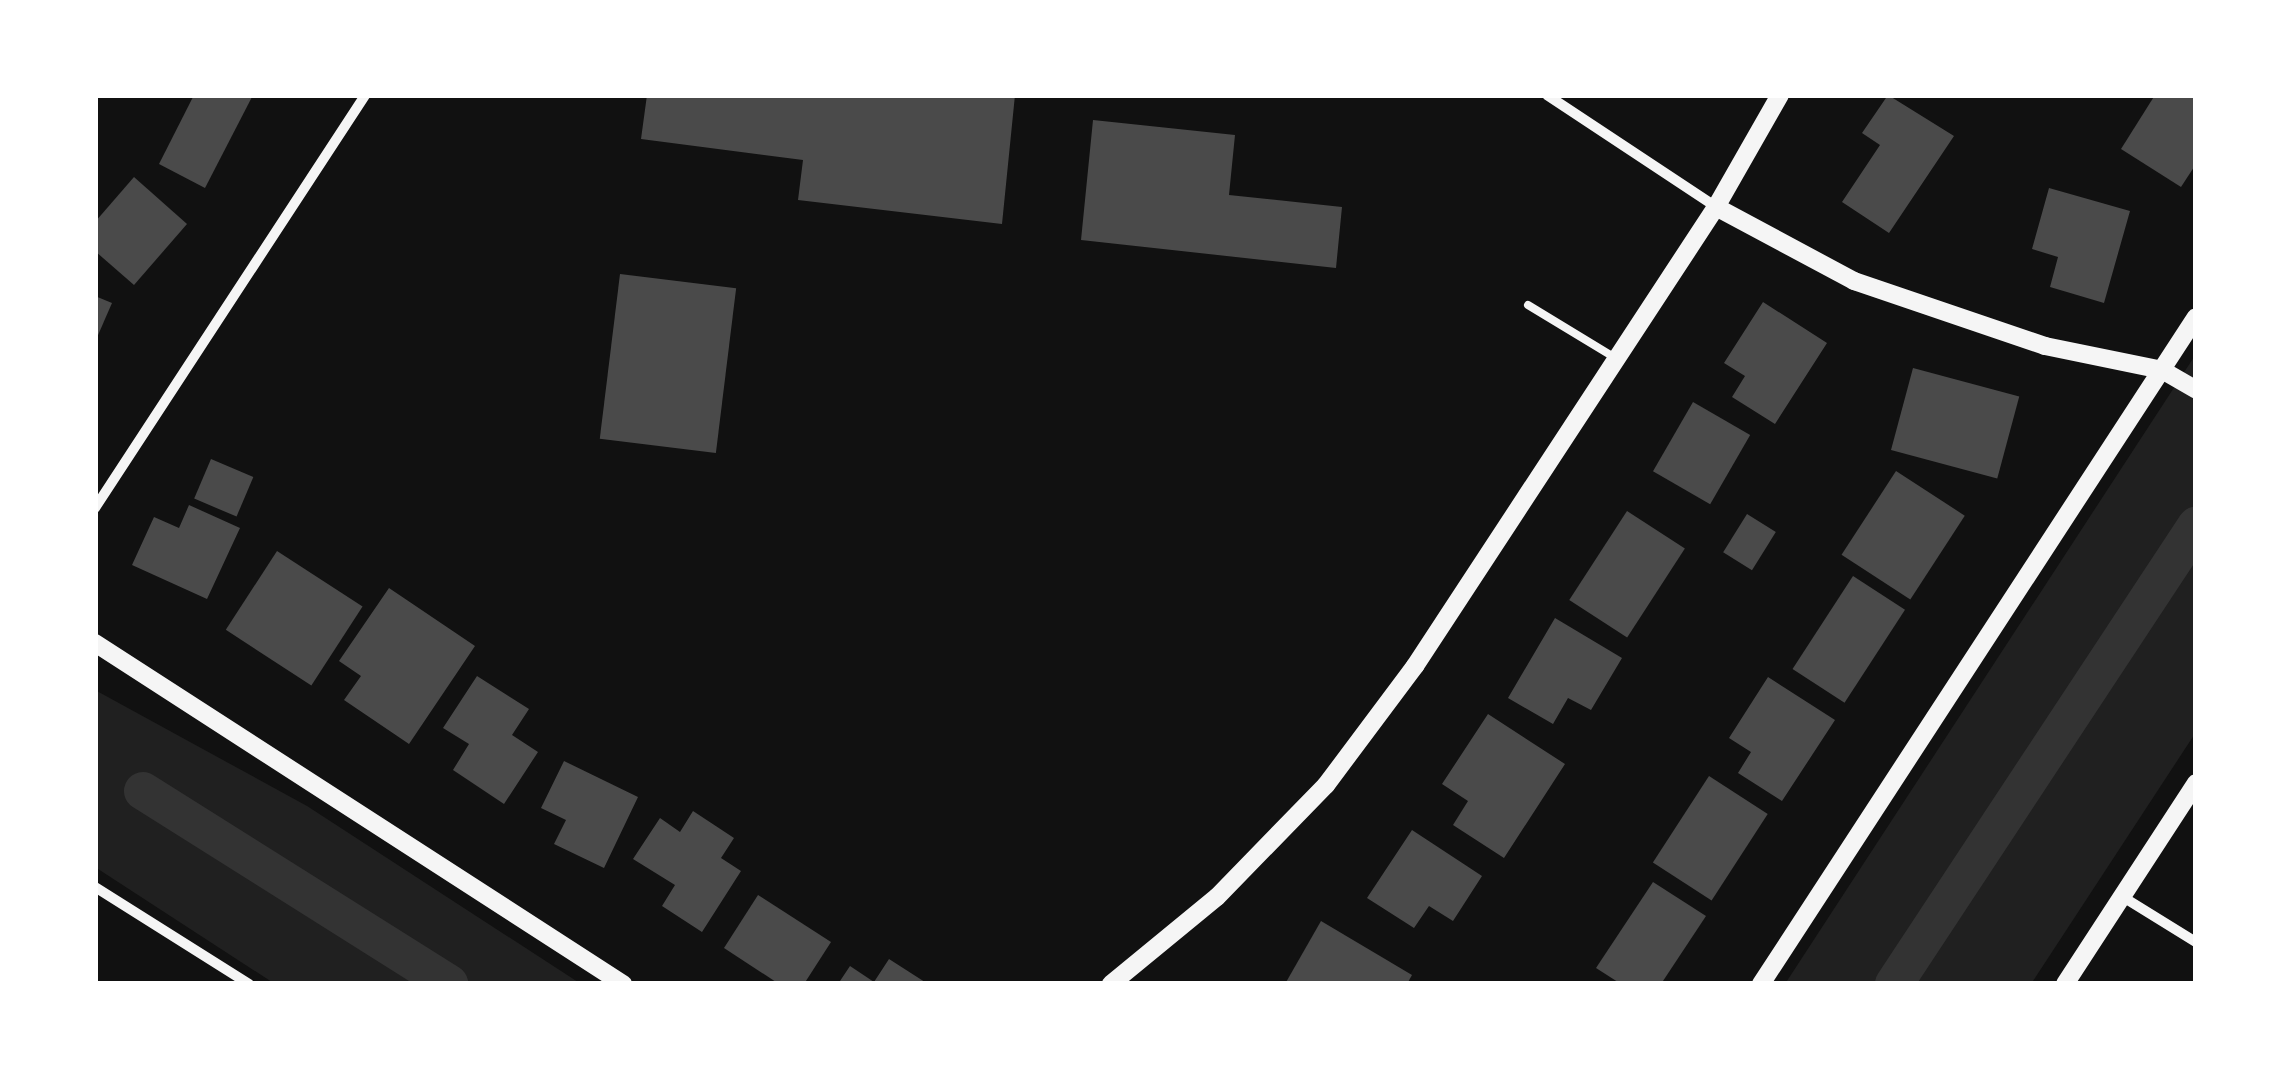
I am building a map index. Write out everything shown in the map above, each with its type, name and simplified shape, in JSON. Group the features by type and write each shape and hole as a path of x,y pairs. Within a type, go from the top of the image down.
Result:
{"street":[{"path":"95,508 365,95"},
{"path":"1546,95 1716,207 1854,282 2045,346 2162,370 2196,390"},
{"path":"1111,984 1218,897 1326,786 1414,666 1716,207 1780,95"},
{"path":"1760,984 2196,317"},
{"path":"95,643 623,984"},
{"path":"2065,984 2196,783"},
{"path":"95,887 250,984"},
{"path":"2123,897 2196,942"}],"lane":[{"path":"1528,305 1616,358"}],"shaded area":[{"path":"2196,354 2196,732 2031,984 1785,984"},
{"path":"95,690 307,806 581,984 275,984 95,867"}],"building":[{"path":"194,95 253,95 205,188 159,164"},
{"path":"647,95 1015,95 1002,224 798,200 803,160 641,139"},
{"path":"1888,95 1954,136 1889,233 1842,202 1880,145 1862,133"},
{"path":"2155,95 2196,95 2196,164 2181,187 2121,149"},
{"path":"1093,120 1235,135 1229,195 1342,207 1336,268 1081,240"},
{"path":"134,177 187,224 134,285 95,251 95,222"},
{"path":"2049,188 2130,211 2104,303 2050,287 2058,257 2032,249"},
{"path":"620,274 736,288 716,453 600,439"},
{"path":"95,296 112,303 95,342"},
{"path":"1763,302 1827,343 1775,424 1732,397 1745,376 1724,363"},
{"path":"1913,368 2019,396 1997,479 1891,450"},
{"path":"1693,402 1750,435 1710,504 1653,471"},
{"path":"211,459 253,477 237,517 194,499"},
{"path":"1896,471 1965,516 1910,600 1842,555"},
{"path":"189,505 240,528 207,599 132,565 154,517 179,528"},
{"path":"1627,511 1685,549 1627,637 1569,600"},
{"path":"1747,514 1776,532 1752,570 1723,552"},
{"path":"277,551 363,607 311,685 226,630"},
{"path":"1853,576 1905,610 1845,703 1793,669"},
{"path":"389,588 475,646 409,744 344,700 361,676 339,661"},
{"path":"1555,618 1622,658 1591,710 1568,698 1553,724 1508,698"},
{"path":"477,676 529,709 512,735 538,752 504,804 453,770 469,744 443,728"},
{"path":"1768,677 1835,720 1782,801 1738,773 1751,752 1729,738"},
{"path":"1488,714 1565,764 1504,858 1453,825 1468,801 1442,784"},
{"path":"564,761 638,797 604,868 554,844 566,820 541,808"},
{"path":"1709,776 1768,814 1712,901 1653,862"},
{"path":"693,811 734,838 721,858 741,871 702,932 662,906 675,885 633,859 660,818 680,832"},
{"path":"1412,830 1482,876 1453,921 1429,906 1414,928 1367,898"},
{"path":"1653,882 1706,916 1661,984 1621,984 1596,968"},
{"path":"758,895 831,942 804,984 779,984 724,948"},
{"path":"1321,921 1412,975 1407,984 1285,984"},
{"path":"889,959 928,984 838,984 850,966 874,982"}],"waterway":[{"path":"1894,984 2196,526"},
{"path":"143,791 449,984"}]}
